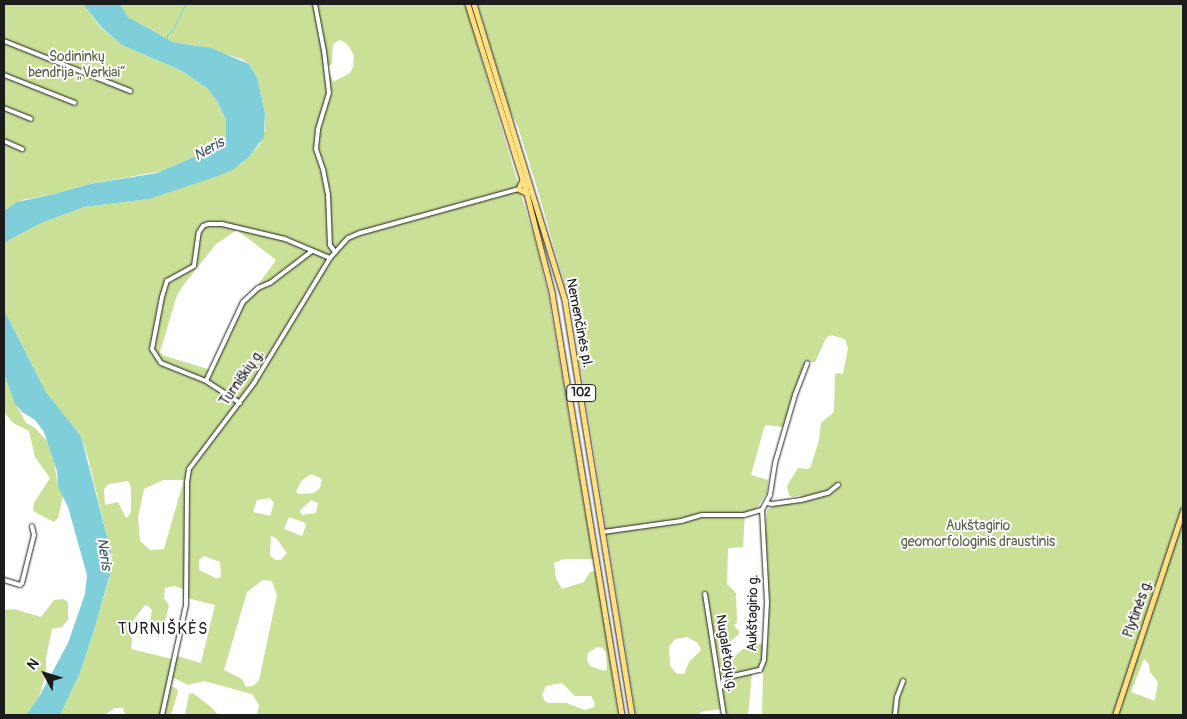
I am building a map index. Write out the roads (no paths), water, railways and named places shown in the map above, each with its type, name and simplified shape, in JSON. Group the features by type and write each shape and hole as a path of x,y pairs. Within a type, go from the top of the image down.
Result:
{"main road":[{"name":"Nemenčinės pl.","path":"468,4 542,223 565,300 604,532 632,715"},
{"name":"Nemenčinės pl.","path":"474,4 536,225 552,292 622,715"},
{"path":"523,180 519,189 527,193"},
{"path":"536,225 542,223"},
{"path":"575,431 586,429"},
{"name":"Plytinės g.","path":"1115,715 1183,510"}],"street":[{"path":"314,4 324,50 329,93 316,146 328,194 330,245 335,252"},
{"path":"4,41 130,91"},
{"path":"4,75 75,103"},
{"path":"4,108 31,119"},
{"path":"4,142 22,149"},
{"name":"Turniškių g.","path":"162,715 186,606 188,472 194,461 240,403 270,360 330,258 348,238 360,233 519,189"},
{"path":"240,403 206,381 161,363 152,349 162,297 167,282 194,266 199,232 201,228 208,224 222,224 285,239 330,258"},
{"path":"206,381 237,312 246,299 312,251"},
{"path":"604,532 681,521 702,515 744,515 762,510 767,503 775,463 795,395 807,363"},
{"path":"767,503 801,500 828,492 838,485"},
{"name":"Aukštagirio g.","path":"721,687 724,678 760,670 764,660 767,602 762,510"},
{"path":"4,580 19,585 22,583 34,536 32,526"},
{"name":"Nugalėtojų g.","path":"705,594 724,715"},
{"path":"895,715 897,697 903,681"}],"water":[{"path":"83,4 120,4 128,17 173,42 211,48 249,64 257,77 265,113 264,137 248,158 234,169 218,176 149,199 84,207 39,224 4,243 4,211 17,202 90,184 157,173 217,147 226,139 226,120 217,101 208,89 182,71 122,45 102,28"},
{"name":"Neris","path":"4,310 46,392 81,436 111,552 110,574 95,627 80,673 60,715 26,715 39,697 68,643 85,594 87,575 68,507 58,487 57,471 44,432 35,420 22,412 15,404 4,374"}],"waterway":[{"path":"167,40 167,35 173,29 185,4"}],"district":[{"name":"TURNIŠKĖS","path":"163,629"}],"park label":[{"name":"Sodininkų bendrija „Verkiai“","path":"77,66"},
{"name":"Aukštagirio geomorfologinis draustinis","path":"978,534"}]}
